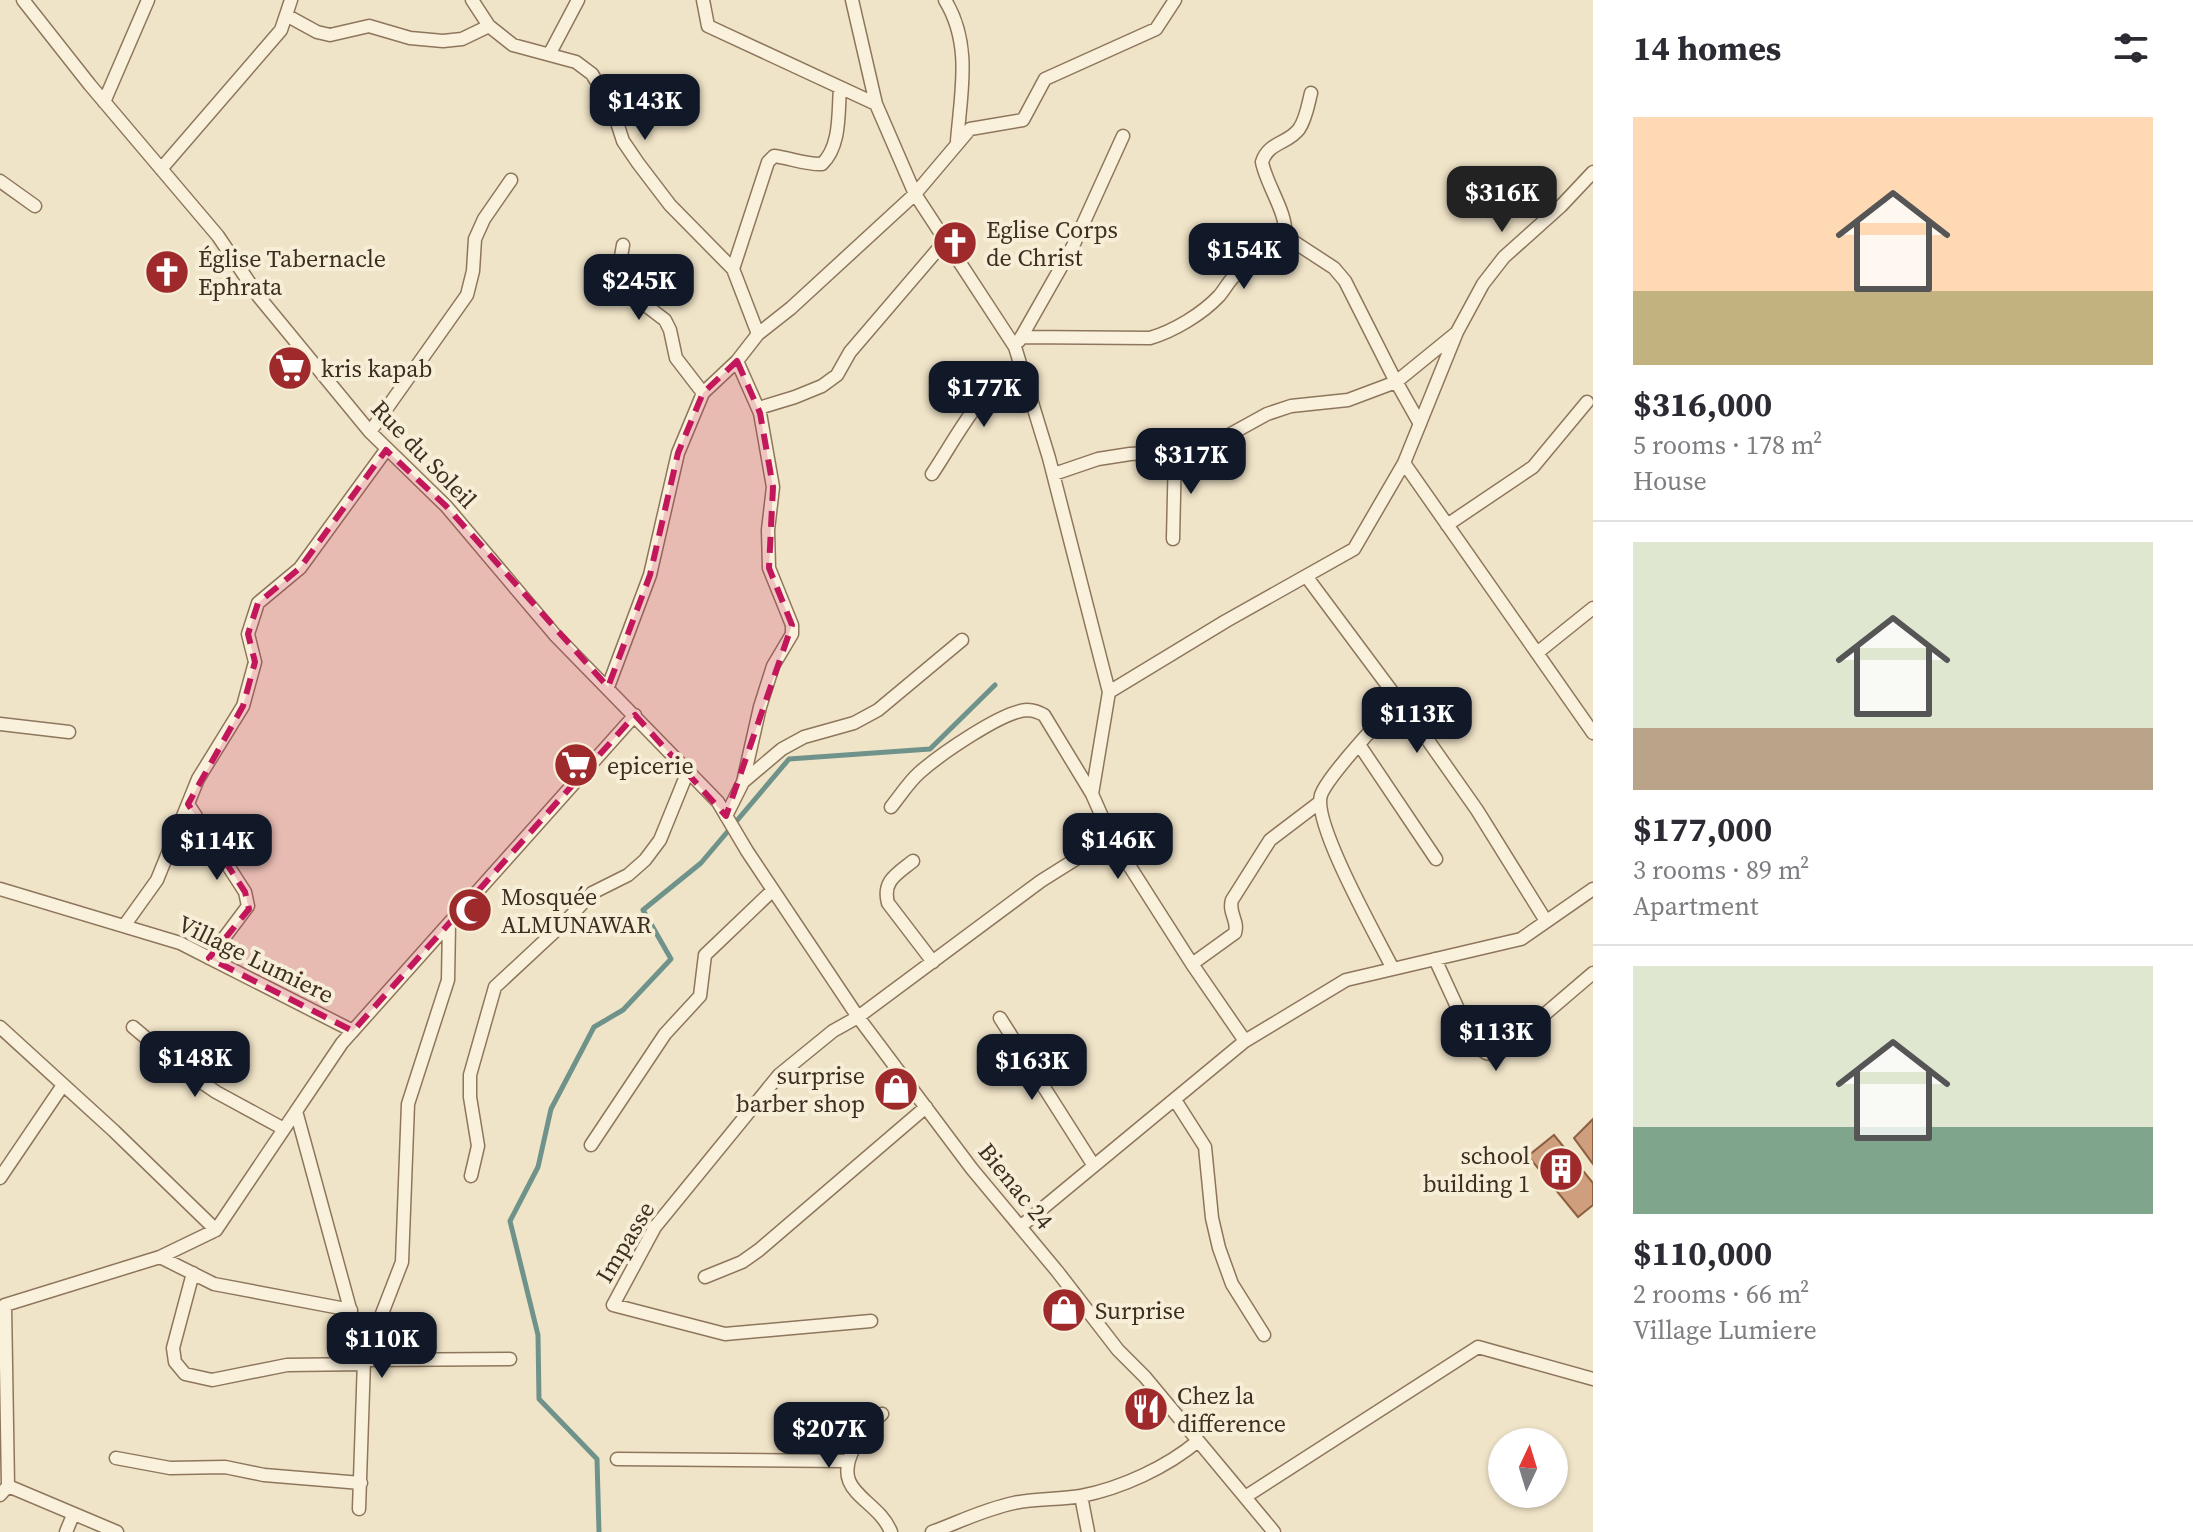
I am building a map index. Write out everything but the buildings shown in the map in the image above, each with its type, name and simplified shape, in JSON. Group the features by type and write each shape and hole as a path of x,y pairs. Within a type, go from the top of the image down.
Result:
{"street":[{"name":"Rue du Soleil","path":"23,0 104,102 218,236 259,297 370,432 446,506 555,635 718,802 747,851"},
{"path":"104,102 148,0"},
{"path":"161,169 281,30 291,0"},
{"path":"472,0 489,26 513,45 576,62 592,74 612,107 623,141 638,163 670,205 733,269 758,334"},
{"path":"550,53 578,0"},
{"path":"703,0 708,26 876,104"},
{"path":"852,0 876,104 915,194 1018,342 1021,367 1054,474 1109,692 1092,794"},
{"path":"945,0 962,39 964,61 957,141"},
{"path":"608,687 650,575 678,453 703,393 737,361 758,334 791,308 915,194 970,129 1023,120 1045,79 1156,29 1175,0"},
{"path":"286,15 317,32 330,35 369,26 410,38 443,41 462,39 489,26"},
{"path":"733,269 768,162 774,156 811,165 822,164 830,156 836,135 840,88"},
{"path":"1018,342 1136,339 1165,334 1205,308 1240,271 1268,258 1285,236 1284,224 1262,162 1271,147 1293,136 1301,127 1311,93"},
{"path":"1018,342 1073,246 1123,136"},
{"path":"1109,692 1354,549 1404,463 1457,332 1483,284 1504,257 1561,206 1593,172"},
{"path":"370,432 467,295 473,271 475,239 484,219 511,180"},
{"path":"0,181 35,206"},
{"path":"1285,236 1334,268 1345,281 1420,424"},
{"path":"759,408 822,386 837,375 850,352 945,241"},
{"path":"623,245 617,279 619,285 665,320 676,358 703,393"},
{"path":"1054,474 1119,455 1175,452 1209,446 1267,414 1291,406 1348,400 1396,382 1457,332"},
{"path":"726,816 743,782 773,666 792,634 792,625 769,568 768,530 773,487 759,408 737,361"},
{"path":"932,474 986,395 1007,374 1021,367"},
{"path":"1447,525 1533,467 1587,402"},
{"path":"124,926 157,880 198,779 243,706 255,662 248,634 258,603 300,568 386,450"},
{"path":"1173,539 1175,452"},
{"path":"1404,463 1593,733"},
{"path":"1306,576 1477,810 1546,921"},
{"path":"1537,653 1593,608"},
{"path":"743,782 782,749 804,737 854,723 878,710 962,640"},
{"path":"1192,964 1237,930 1230,910 1232,900 1270,840 1320,802 1328,783 1398,700"},
{"path":"891,807 916,775 976,733 1024,710 1035,710 1044,715 1092,794 1111,837 1245,1041"},
{"path":"117,1532 4,1490 2,1304 160,1257 216,1230 353,1031 635,715"},
{"path":"0,724 69,732"},
{"path":"1360,746 1436,859"},
{"path":"471,1176 478,1146 470,1097 470,1075 495,987 592,893 628,875 645,860 660,840 688,771"},
{"path":"1320,802 1333,848 1393,969"},
{"path":"188,804 245,892 248,906 209,958"},
{"path":"858,1017 1041,881 1111,837"},
{"name":"Bienac 24","path":"747,851 858,1017 926,1107 1118,1350 1145,1377 1272,1531"},
{"path":"913,861 888,881 885,892 888,903 933,962"},
{"name":"Village Lumiere","path":"0,889 180,943 353,1031"},
{"path":"1020,1227 1245,1041 1346,980 1521,939 1593,889"},
{"path":"591,1145 665,1034 700,996 704,987 705,955 773,890"},
{"path":"364,1362 402,1262 408,1104 448,980 449,924"},
{"path":"1435,959 1475,1046 1497,1055 1593,973"},
{"name":"Impasse","path":"858,1017 833,1031 779,1075 655,1227 613,1305 725,1334 871,1321"},
{"path":"1000,1018 1094,1166"},
{"path":"0,1027 216,1230"},
{"path":"133,1027 184,1070 216,1092 284,1129"},
{"path":"0,1178 63,1085"},
{"path":"1175,1100 1205,1147 1212,1218 1232,1284 1264,1335"},
{"path":"705,1277 742,1262 759,1250 926,1107"},
{"path":"296,1111 364,1362 359,1509"},
{"path":"160,1257 214,1284 351,1310"},
{"path":"193,1273 173,1348 175,1362 185,1374 212,1380 287,1365 510,1359"},
{"path":"1245,1497 1478,1347 1593,1379"},
{"path":"882,1414 861,1435 847,1461 847,1478 851,1487 888,1525 891,1532"},
{"path":"932,1532 986,1510 1016,1502 1081,1496 1112,1488 1183,1453 1198,1441"},
{"path":"116,1458 170,1468 225,1467 264,1475 361,1483"},
{"path":"617,1459 847,1461"},
{"path":"1081,1496 1088,1532"},
{"path":"66,1532 73,1515"}],"highlighted area":[{"path":"737,361 760,413 773,487 769,568 792,625 726,816 635,715 353,1031 209,958 249,909 245,892 188,804 243,706 255,662 248,634 258,603 300,568 386,450 446,506 608,687 650,575 678,453 703,393"}],"waterway":[{"path":"599,1532 597,1459 539,1399 538,1335 510,1221 538,1167 551,1109 594,1027 623,1010 671,959 643,910 701,863 789,759 930,749 995,685"}],"place":[{"name":"Eglise Corps de Christ","path":"955,243"},
{"name":"Église Tabernacle Ephrata","path":"167,272"},
{"name":"kris kapab","path":"290,368"},
{"name":"epicerie","path":"576,765"},
{"name":"Mosquée ALMUNAWAR","path":"470,910"},
{"name":"surprise barber shop","path":"896,1089"},
{"name":"school building 1","path":"1561,1169"},
{"name":"Surprise","path":"1064,1310"},
{"name":"Chez la difference","path":"1146,1409"}]}
